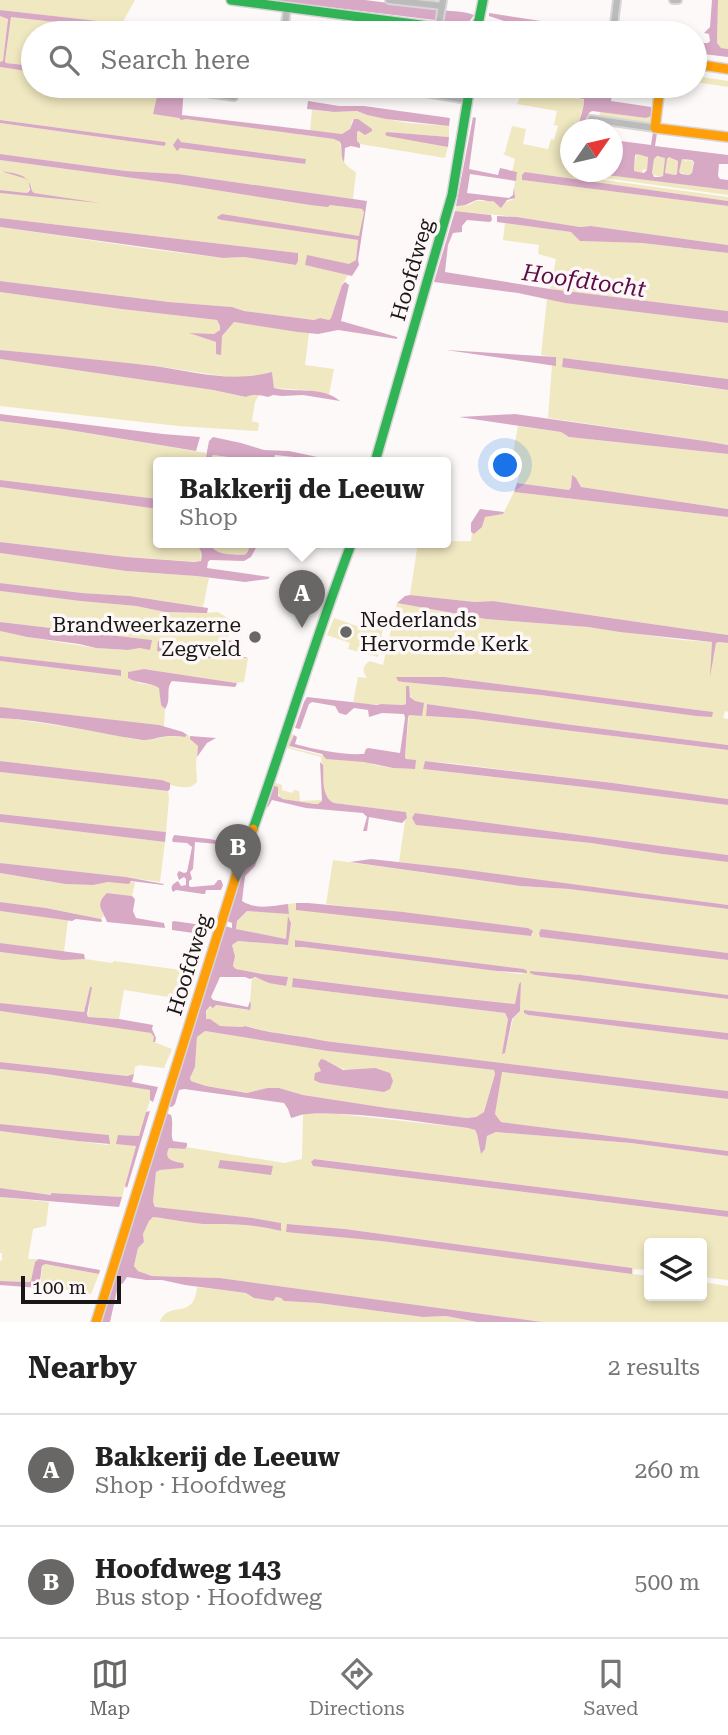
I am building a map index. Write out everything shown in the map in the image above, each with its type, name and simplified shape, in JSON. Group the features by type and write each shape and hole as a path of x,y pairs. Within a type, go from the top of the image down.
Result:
{"street":[{"path":"231,0 397,21"},
{"path":"389,0 442,5"},
{"path":"479,21 483,0"},
{"path":"615,21 617,0"},
{"path":"285,21 287,8"},
{"path":"707,66 728,69"},
{"path":"456,98 468,100"},
{"path":"655,128 659,98"},
{"name":"Hoofdweg","path":"376,457 452,195 468,100"},
{"path":"623,124 728,137"},
{"name":"Hoofdweg","path":"96,1322 234,880 350,548"}],"shaded area":[{"path":"0,0 135,0 123,21 98,21 0,10"},
{"path":"270,0 365,0 474,15 470,21 443,21"},
{"path":"712,0 718,0 717,43 721,48 728,49 728,57 707,54 707,43 710,41 707,30 710,27"},
{"path":"718,0 728,0 728,49 721,48 717,43"},
{"path":"0,10 98,21 46,21 11,17 5,61 21,65 21,70 0,67 8,19 0,16"},
{"path":"489,13 541,21 504,21 489,16"},
{"path":"0,16 8,18 3,62 0,62"},
{"path":"11,17 46,21 21,21 21,65 5,61"},
{"path":"0,67 21,70 21,98 157,98 154,114 334,139 339,142 346,165 356,172 353,199 178,174 126,171 0,154 0,123 164,146 165,142 0,120","holes":["181,142 305,159 305,164 179,148"]},
{"path":"707,78 728,81 728,87 707,84"},
{"path":"157,98 183,98 182,115 342,134 350,129 354,119 358,119 372,131 365,135 357,132 360,148 345,148 344,162 340,142 334,139 181,120 153,114"},
{"path":"520,98 585,100 580,119 560,119 560,177 525,172 522,180 728,206 728,245 455,211 456,206 469,205 476,201 493,201 497,205 512,200 517,172 512,171 515,159 503,154 512,126 526,129 523,144 548,149 558,126 554,125 557,111 517,104"},
{"path":"577,98 611,98 611,101 651,107 651,116 646,118 592,111 588,119 580,119 584,99"},
{"path":"308,101 450,118 449,126 386,119 357,111 307,109"},
{"path":"312,110 357,111 408,123 449,126 449,137 387,132 448,147 445,158 360,144 356,142 357,132 371,129 357,119 352,121 350,129 342,134 310,131"},
{"path":"600,112 646,118 654,113 653,121 648,124 599,118"},
{"path":"473,117 476,118 469,169 498,175 500,168 517,172 516,181 470,174 467,193 509,198 513,195 514,187 515,198 507,200 501,208 493,201 481,200 456,206"},
{"path":"0,120 166,144 164,146 0,123"},
{"path":"387,132 449,137 448,147 387,136"},
{"path":"653,132 657,133 655,146 728,155 728,164 719,164 718,176 728,180 728,190 623,177 623,141 651,145","holes":["637,154 648,157 647,170 644,173 634,171","657,156 665,158 663,176 660,177 654,177 652,173","669,157 678,161 675,175 665,173","682,159 694,162 689,175 679,172"]},
{"path":"178,138 181,142 306,159 305,164 180,148 177,151 173,145"},
{"path":"0,154 126,171 178,174 367,201 359,265 352,276 305,265 307,255 349,264 356,260 358,240 222,220 217,217 222,214 359,236 364,212 362,209 310,205 0,160"},
{"path":"636,154 648,157 647,170 643,169 642,173 634,171"},
{"path":"657,156 665,158 663,176 654,177 652,173 654,159"},
{"path":"669,157 675,158 675,161 678,159 675,175 665,173 666,160"},
{"path":"682,159 685,159 685,162 693,161 691,175 679,172"},
{"path":"0,160 310,205 362,209 364,211 360,236 218,219 358,240 356,260 349,265 307,256 306,265 348,275 329,320 0,281 0,227 150,249 223,258 244,257 296,265 298,253 0,218 0,193 73,199 34,193 31,185 27,193 0,190 0,172 8,173 0,171"},
{"path":"0,171 21,175 26,179"},
{"path":"525,172 560,177 560,182 595,182 728,201 728,206 522,180"},
{"path":"623,177 728,190 728,195 623,180"},
{"path":"28,180 34,193 100,203 0,193 0,190 27,193 30,190"},
{"path":"595,182 619,182 728,197 728,201"},
{"path":"455,211 491,215 492,220 467,220 462,226 462,232 453,233 448,245 445,272 550,289 728,311 728,323 565,303 518,293 434,282"},
{"path":"497,216 728,245 728,253 642,243 580,241 571,232 497,222"},
{"path":"0,218 298,253 298,261 296,265 244,257 223,258 0,227"},
{"path":"505,223 571,232 581,241 642,243 728,253 728,311 550,289 556,259 538,254 539,245 503,240"},
{"path":"0,281 232,307 314,320 331,318 345,282 349,285 341,321 397,339 338,330 318,334 298,332 234,322 222,336 221,355 216,354 216,342 189,333 214,334 220,330 217,320 0,292"},
{"path":"0,292 217,320 220,330 214,334 192,334 216,342 216,354 222,336 234,322 309,333 305,365 334,369 329,395 274,388 272,372 248,377 229,377 156,366 0,350"},
{"path":"547,299 728,323 728,379 563,358 562,366 728,390 728,445 548,418 552,365 556,365 556,357 541,355"},
{"path":"0,350 155,366 228,377 272,372 274,388 325,393 340,401 303,395 246,397 0,359"},
{"path":"446,350 556,357 556,366"},
{"path":"563,358 728,379 728,390 562,367"},
{"path":"0,359 246,397 259,395 252,421 259,423 258,431 178,426 0,406"},
{"path":"0,414 200,437 196,451 0,421"},
{"path":"515,414 728,445 728,454 569,437 561,432 459,417"},
{"path":"0,421 206,453 206,457 153,457 153,498 0,480"},
{"path":"518,426 561,432 569,437 728,454 728,509 581,487 572,476 569,490 517,483 521,468 513,453"},
{"path":"213,437 264,450 289,451 317,457 206,457 209,441"},
{"path":"572,475 581,487 728,509 728,517 514,492 517,483 569,490"},
{"path":"0,480 153,498 153,508 0,487"},
{"path":"0,487 153,508 153,548 200,548 201,560 126,557 0,542"},
{"path":"514,492 728,517 728,635 493,601 475,602 410,595 417,548 451,548 451,541 471,541 472,533 481,527 485,517 503,514"},
{"path":"480,509 504,512 485,517 482,527 474,534 471,532 471,523"},
{"path":"0,542 195,562 201,561 199,548 244,555 249,548 256,548 251,557 244,561 210,560 207,568 270,577 245,582 126,571 0,553"},
{"path":"212,548 249,549 244,555"},
{"path":"0,553 126,571 209,578 203,607 130,596 82,593 0,583"},
{"path":"0,583 130,596 208,608 207,613 165,612 136,606 0,591"},
{"path":"0,591 136,606 165,612 218,612 229,619 232,627 224,648 159,641 157,651 209,658 248,658 244,682 145,669 129,672 138,683 160,688 161,705 165,709 164,727 0,707 0,661 120,676 121,671 0,656 0,631 96,648 127,650 140,648 151,640 0,622"},
{"path":"410,595 475,602 493,601 728,635 728,643 716,643 710,677 712,642 588,627 486,619 397,603"},
{"path":"397,603 486,619 588,627 713,642 711,667 716,643 728,643 728,712 725,711 723,718 728,719 728,745 427,704 426,716 474,719 728,750 728,799 449,763 425,761 423,769 728,805 728,855 415,813 416,825 591,843 728,862 728,905 399,862 406,812 330,801 325,796 321,757 287,748 290,735 294,734 289,747 324,756 362,759 374,765 415,769 405,757 409,715 422,716 406,687 406,704 403,705 353,703 358,677 367,678 365,665 370,661 383,665","holes":["396,677 445,677 705,711 696,716 540,695 403,682"]},
{"path":"363,617 383,627 378,657 348,649 350,643 327,635 334,618 357,626"},
{"path":"0,622 152,640 150,650 96,648 0,631"},
{"path":"228,640 234,641 233,654 248,658 209,658 157,651 158,641 224,648"},
{"path":"0,656 121,670 121,676 0,661"},
{"path":"144,669 237,684 235,687 172,681 165,709 161,705 159,688 128,678 128,672"},
{"path":"396,677 445,677 713,712 712,717 696,716 540,695 403,682"},
{"path":"406,686 409,686 410,697 424,703 422,716 409,715 408,718 405,757 416,760 415,769 326,759 322,754 289,746 294,735 297,737 295,744 329,752 364,754 368,748 400,753 404,714 382,713 369,717 368,710 354,708 346,715 339,713 335,706 312,702 300,729 295,728 307,697 377,705 403,705 406,704"},
{"path":"427,704 728,745 728,750 474,719 426,716"},
{"path":"0,707 159,725 187,735 141,740 0,718"},
{"path":"0,718 139,740 167,736 185,737 187,734 198,746 197,782 181,787 162,780 0,761"},
{"path":"190,736 216,738 207,743 197,757 198,746"},
{"path":"0,761 162,780 170,783 170,789 168,791 0,772"},
{"path":"425,761 728,799 728,805 423,769"},
{"path":"320,762 323,765 325,792 334,803 406,812 407,818 402,823 369,817 367,831 363,831 367,817 363,813 306,808 272,800 267,807 274,786 278,787 278,796 283,799 314,804 322,801"},
{"path":"0,772 168,791 166,832 0,814"},
{"path":"272,782 282,785 282,790 292,793 294,790 299,791 300,801 322,801 318,804 300,803 281,798 274,787 267,810 264,809"},
{"path":"415,813 728,855 728,862 591,843 416,825 412,818"},
{"path":"0,814 166,832 165,842 0,822"},
{"path":"0,822 165,842 160,882 0,863"},
{"path":"174,835 237,845 236,848 195,842 189,886 214,885 221,880 221,890 206,890 205,894 176,890 173,892 174,883 178,881 181,886 186,885 186,879 184,877 179,880 177,874 179,871 187,872 192,847 187,843 173,842"},
{"path":"251,849 260,851 255,866 245,876 242,901 259,906 288,904 289,914 247,911 237,921 236,929 286,939 288,916 291,923 288,945 238,941 232,945 235,956 233,966 236,969 288,977 286,986 255,977 220,977 211,997 213,1000 248,1007 250,1001 251,1005 250,1010 210,1006 206,1011 206,1019 220,1026 245,1026 325,1041 728,1091 728,1099 502,1072 495,1114 501,1122 728,1151 728,1156 631,1143 496,1132 487,1136 485,1149 481,1154 475,1130 468,1128 346,1114 305,1114 291,1118 284,1103 184,1089 179,1090 175,1104 168,1106 225,926 232,928 232,923 227,921","holes":["205,1031 328,1051 494,1070 495,1074 484,1112 467,1118 303,1095 279,1088 247,1093 206,1086 191,1081 190,1078 195,1067 197,1037"]},
{"path":"371,859 728,905 728,909 569,889 520,886 350,862"},
{"path":"333,860 520,886 569,889 728,909 728,953 541,930 541,937 728,960 728,995 581,975 530,971 535,975 728,999 728,1033 525,1010 524,1013 728,1040 728,1091 325,1041 246,1026 220,1026 205,1019 207,1010 215,1005 247,1010 251,1005 252,977 284,986 287,977 236,969 233,966 235,956 232,945 238,941 288,945 289,918 286,939 235,929 237,921 247,911 289,913 288,904 296,903 296,909 531,936 533,934 528,928 326,904","holes":["296,940 524,969 527,972 521,974 296,947","294,978 516,1004 521,983 520,1011 513,1019 503,1054 508,1019 505,1013 292,987"]},
{"path":"0,863 126,877 164,884 131,881 129,884 65,884 0,873"},
{"path":"0,873 65,884 135,882 132,896 107,893 102,912 104,916 101,919 0,902"},
{"path":"107,893 132,896 135,899 133,911 136,918 164,923 165,928 107,922 100,904"},
{"path":"0,902 46,908 102,921 72,921 0,911"},
{"path":"296,903 403,912 528,928 533,931 531,936 296,910"},
{"path":"0,911 68,920 64,952 0,943"},
{"path":"174,921 211,927 208,935 172,930"},
{"path":"541,929 728,953 728,960 540,937"},
{"path":"295,940 524,969 527,973 295,947"},
{"path":"0,943 84,954 85,959 63,960 0,952"},
{"path":"0,952 47,958 114,961 196,972 187,1000 124,990 119,1019 88,1017 91,987 84,1012 0,1003"},
{"path":"530,971 581,975 728,995 728,999 535,975"},
{"path":"293,978 515,1004 521,982 520,1011 512,1019 505,1053 502,1054 508,1019 505,1013 292,987"},
{"path":"90,987 88,1017 153,1025 155,1042 151,1033 0,1011 0,1003 84,1012"},
{"path":"524,1010 728,1033 728,1040 528,1015"},
{"path":"0,1011 151,1033 154,1042 172,1049 164,1068 139,1065 135,1067 134,1074 127,1076 0,1062"},
{"path":"205,1031 328,1051 494,1070 495,1074 484,1112 467,1118 303,1095 279,1088 247,1093 191,1081 197,1037","holes":["325,1060 345,1070 360,1069 384,1092 320,1083 315,1080 315,1074 321,1071"]},
{"path":"321,1059 343,1070 375,1068 390,1073 393,1081 390,1089 384,1092 320,1083 314,1080 315,1073 321,1071 318,1064"},
{"path":"0,1062 127,1076 134,1074 132,1082 158,1087 153,1102 150,1100 150,1090 0,1069"},
{"path":"0,1069 151,1090 139,1136 118,1135 136,1146 122,1197 51,1195 0,1188 0,1131 108,1145 110,1136 0,1124"},
{"path":"501,1072 728,1099 728,1151 501,1122 495,1114"},
{"path":"150,1111 127,1188 125,1186 136,1146 116,1144 118,1135 139,1136 146,1112"},
{"path":"166,1113 171,1115 173,1141 187,1143 187,1146 185,1149 169,1148 167,1152 170,1159 183,1163 183,1168 156,1172 153,1202 155,1207 281,1223 281,1231 256,1226 199,1224 153,1217 143,1234 144,1242 138,1248 134,1266 138,1271 152,1276 220,1278 542,1322 477,1322 446,1316 423,1317 284,1301 276,1297 273,1301 254,1298 246,1293 127,1277 118,1286 110,1322 102,1322"},
{"path":"303,1114 339,1114 468,1128 475,1130 481,1153 485,1149 487,1136 496,1132 631,1143 728,1156 728,1211 324,1160 314,1159 311,1162 313,1166 728,1217 728,1280 707,1278 707,1238 644,1238 644,1270 634,1269 633,1274 644,1275 644,1301 707,1301 707,1283 728,1286 728,1322 542,1322 220,1278 152,1276 138,1271 134,1266 138,1248 144,1242 143,1234 153,1217 199,1224 247,1225 280,1231 281,1223 156,1208 153,1202 156,1172 183,1168 183,1163 168,1157 169,1147 186,1147 284,1163 302,1159","holes":["287,1224 345,1229 632,1268 632,1273 381,1241"]},
{"path":"0,1124 109,1135 110,1144 0,1131"},
{"path":"314,1159 728,1211 728,1217 313,1166 311,1162"},
{"path":"220,1160 273,1166 271,1175 218,1168"},
{"path":"0,1188 51,1195 122,1197 119,1207 0,1197"},
{"path":"0,1197 49,1202 46,1226 33,1229 28,1259 39,1259 35,1262 32,1280 29,1282 0,1281"},
{"path":"287,1224 345,1229 632,1268 632,1274 381,1241 286,1232"},
{"path":"39,1259 100,1270 99,1274 45,1264 42,1266 39,1288 0,1285 0,1281 31,1281 35,1262"},
{"path":"43,1264 99,1274 91,1294 40,1285"},
{"path":"197,1287 246,1293 254,1298 272,1301 276,1297 284,1301 422,1317 446,1316 477,1322 160,1322 169,1312 191,1304"}],"traffic: fast":[{"path":"231,0 391,21"},
{"path":"479,21 483,0"},
{"path":"376,457 452,195 468,98"},
{"path":"253,829 350,548"}],"traffic: slow":[{"path":"707,66 728,69"},
{"path":"659,98 655,128 728,137"},
{"path":"96,1322 253,829"}],"place":[{"name":"Bakkerij de Leeuw","path":"302,628"},
{"name":"Nederlands Hervormde Kerk","path":"346,632"},
{"name":"Brandweerkazerne Zegveld","path":"255,637"},
{"name":"Hoofdweg 143","path":"238,882"}],"water label":[{"name":"Hoofdtocht","path":"584,281"}]}
